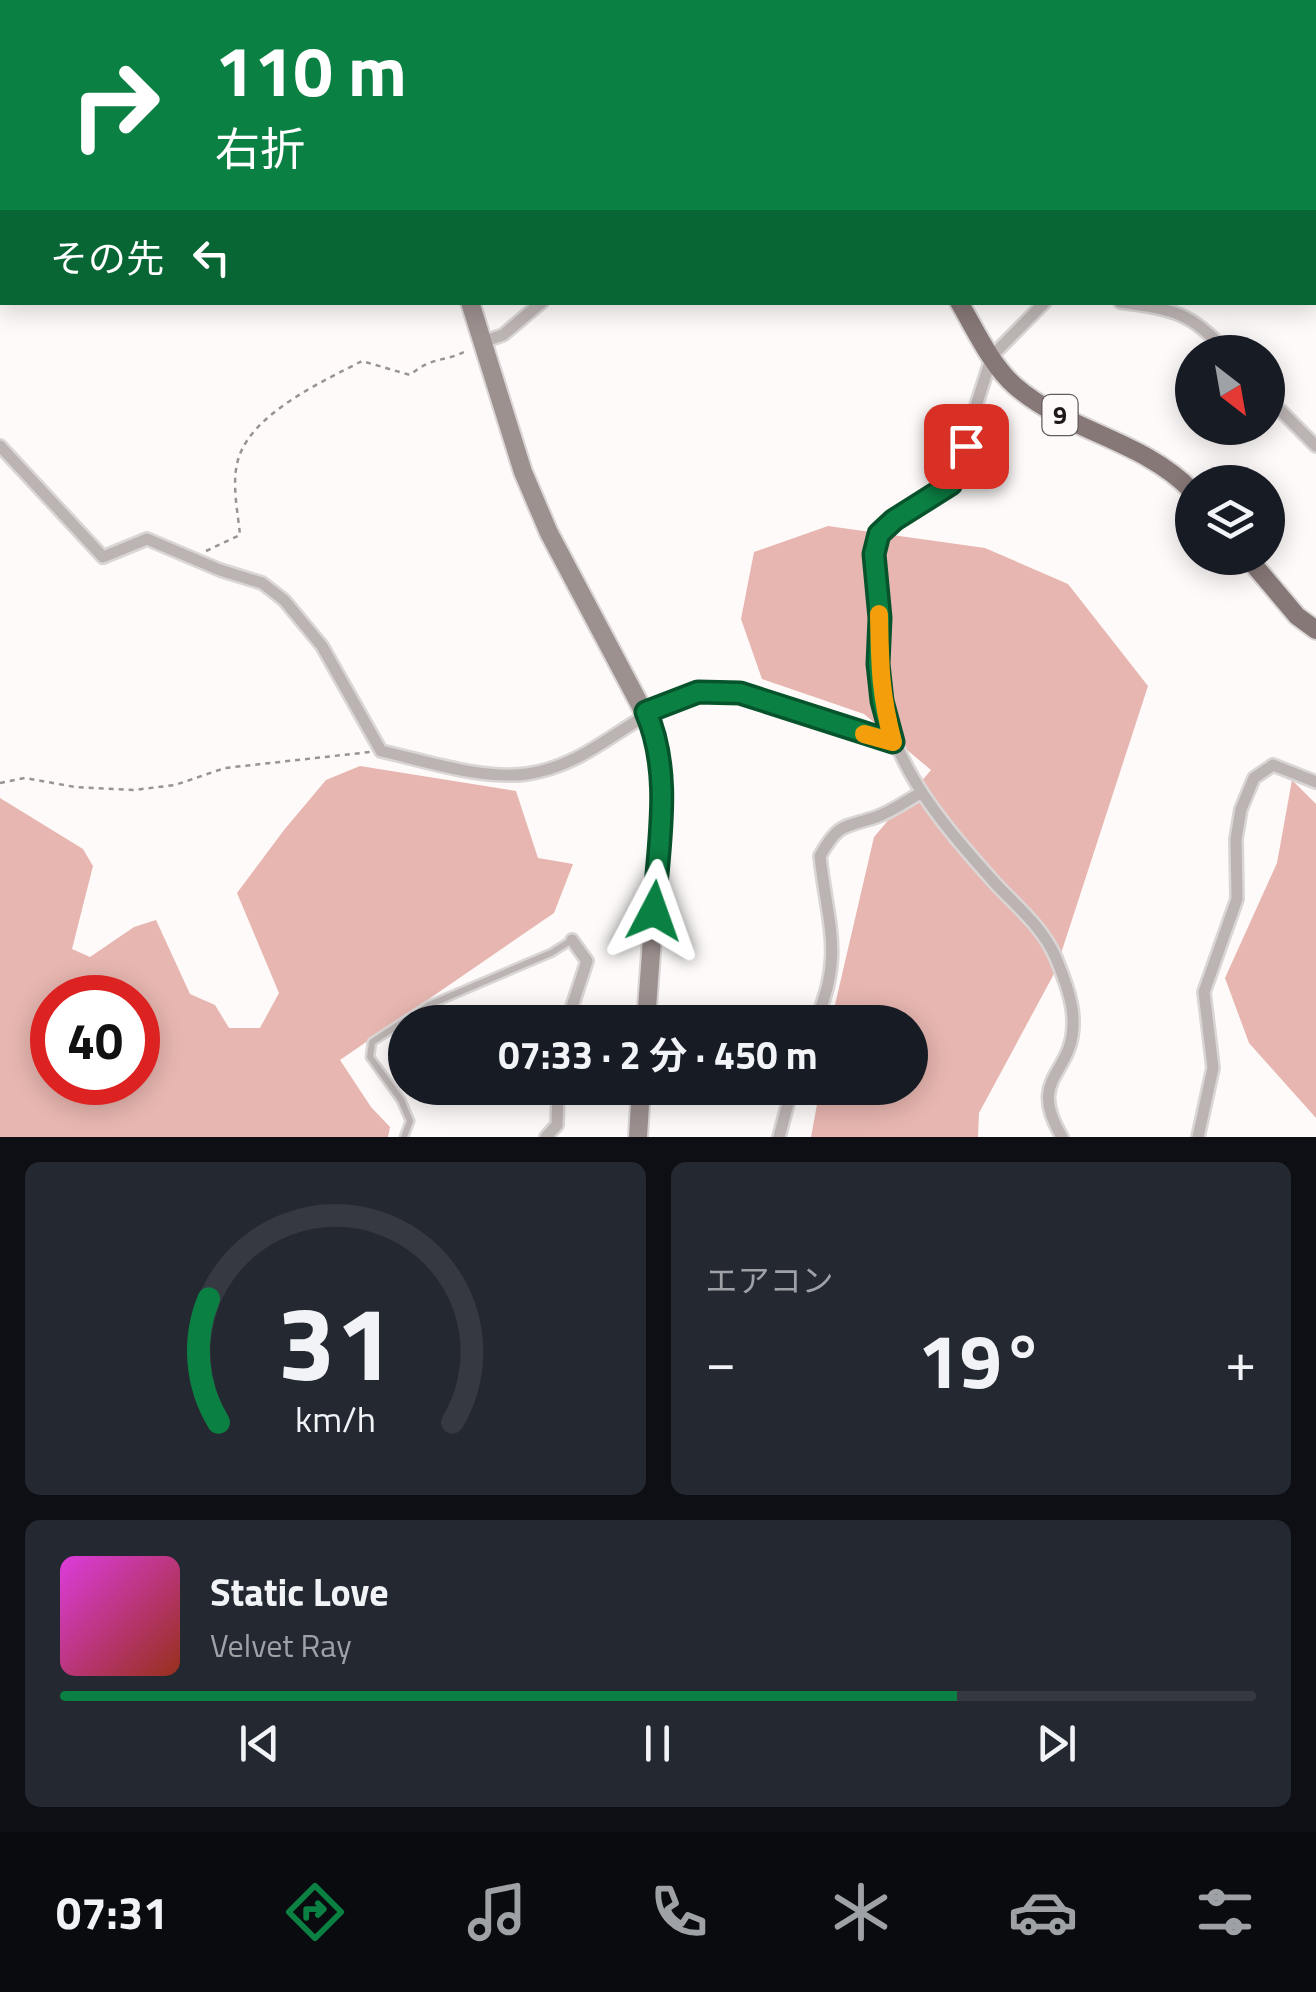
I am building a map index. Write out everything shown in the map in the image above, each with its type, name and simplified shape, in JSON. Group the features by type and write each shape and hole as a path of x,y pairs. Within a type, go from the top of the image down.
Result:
{"main road":[{"name":"9","path":"961,305 1012,384 1046,408 1146,454 1175,473"},
{"path":"1263,575 1298,616 1316,630"}],"street":[{"path":"471,305 523,472 549,533 656,735 662,800 647,1005"},
{"path":"482,342 503,335 538,305"},
{"path":"1042,305 992,356 951,484 894,520 879,534 874,554 880,618 878,664 882,701 893,742 919,794 990,878 1036,924 1056,958 1074,1024 1070,1045 1047,1092 1050,1118 1062,1137"},
{"path":"1134,305 1189,317 1212,335"},
{"path":"1285,415 1316,446"},
{"path":"0,446 103,557 148,539 262,583 284,600 322,646 382,752 457,768 530,773 594,748 646,712 698,692 740,693 893,742"},
{"path":"1198,1137 1213,1068 1204,992 1236,900 1236,839 1242,808 1254,778 1273,765 1316,782"},
{"path":"822,1005 832,976 833,942 820,856 839,828 876,818 919,794"},
{"path":"572,940 587,961 573,1005"},
{"path":"546,1137 557,1125 558,1105"},
{"path":"638,1137 640,1105"},
{"path":"779,1137 787,1105"}],"lane":[{"path":"404,1137 410,1122 401,1100 370,1057 372,1042 430,1005 552,953 572,940"}],"path":[{"path":"183,555 217,549 240,535 235,480 238,460 246,442 295,397 362,360 410,375 428,359 455,357 482,342"},
{"path":"0,783 25,778 134,790 175,785 225,768 382,752"}],"shaded area":[{"path":"828,526 985,548 1068,584 1148,686 1055,972 979,1113 978,1137 811,1137 817,1105 928,1105 928,1005 835,1005 874,837 931,770 864,714 762,679 741,619 754,552"},
{"path":"360,766 516,791 538,858 573,864 554,913 420,1005 388,1005 388,1027 340,1060 371,1107 390,1127 388,1137 0,1137 0,798 83,849 93,866 72,949 90,957 134,927 156,920 190,994 215,1005 229,1028 260,1028 279,993 237,893 326,780"},
{"path":"1292,780 1316,804 1316,1118 1249,1043 1225,978 1277,863"}],"slow traffic":[{"path":"864,734 893,742 882,701 879,614"}],"route":[{"path":"654,911 661,767 656,735 646,712 698,692 740,693 893,742 882,701 878,664 880,618 874,554 879,534 894,520 951,484 966,446"}]}
